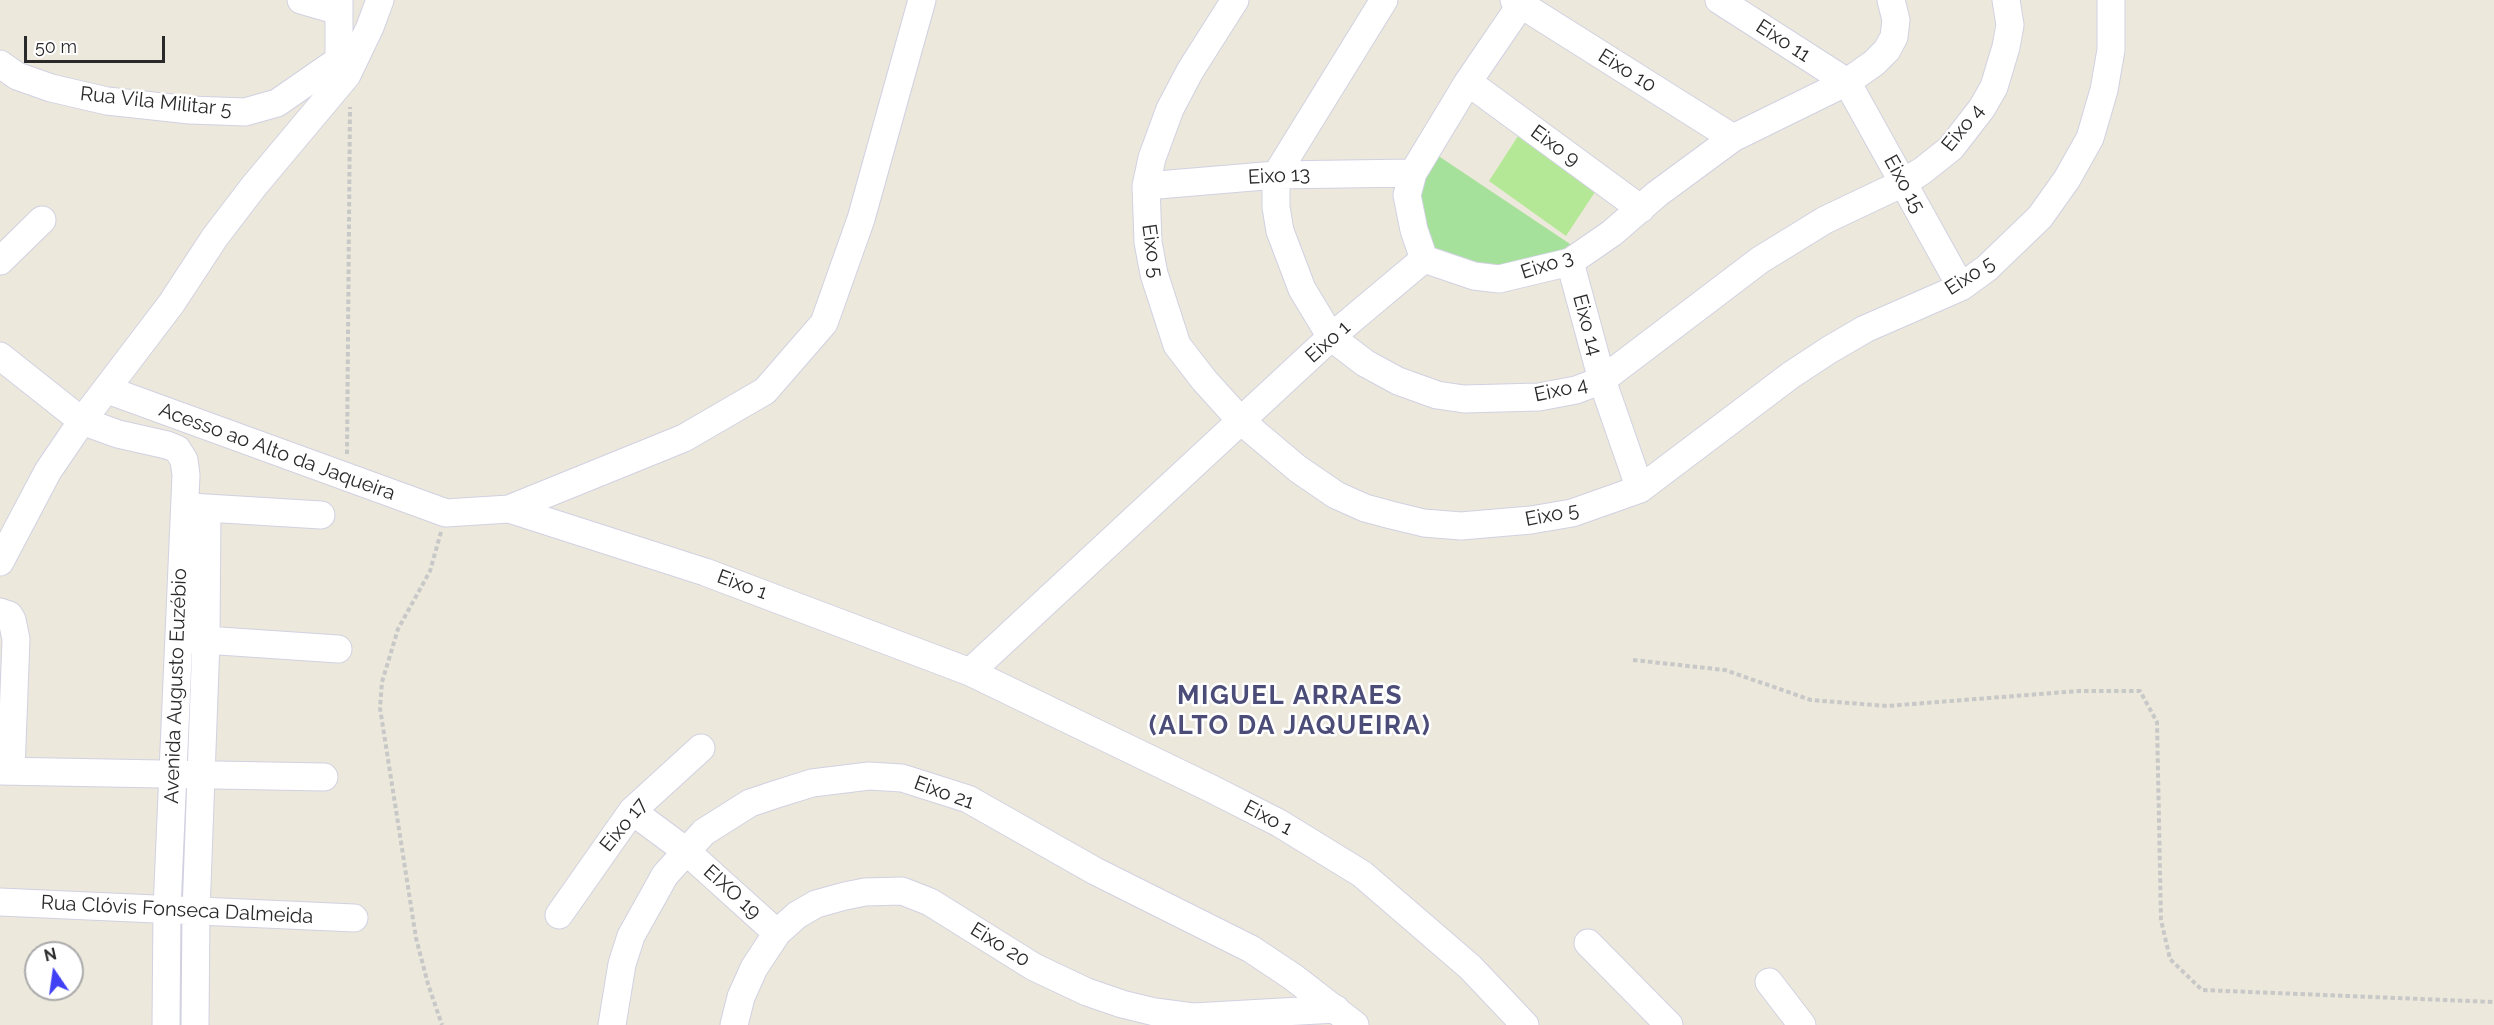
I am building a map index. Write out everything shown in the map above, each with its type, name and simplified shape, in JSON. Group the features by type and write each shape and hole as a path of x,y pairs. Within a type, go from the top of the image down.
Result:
{"street":[{"path":"301,0 339,5 343,67"},
{"path":"0,562 10,511 48,471 82,421 108,390 171,304 215,237 286,146 343,67 380,0"},
{"path":"446,513 509,509 684,438 765,391 824,323 861,219 922,0"},
{"name":"Eixo 5","path":"1235,0 1190,71 1170,109 1152,158 1146,186 1148,242 1154,274 1177,345 1203,380 1241,421 1298,469 1336,495 1365,508 1424,523 1461,526 1531,520 1572,513 1640,489 1791,375 1829,350 1865,329 1961,287 2012,246 2040,217 2067,179 2090,138 2104,90 2111,50 2111,0"},
{"path":"1276,175 1384,0"},
{"name":"Eixo 11","path":"1719,0 1847,82"},
{"name":"Eixo 3","path":"1424,259 1474,276 1499,279 1570,262 1733,138 1847,82 1874,63 1890,44 1896,20 1891,0"},
{"name":"Eixo 4","path":"1276,175 1276,207 1289,260 1302,290 1332,337 1365,363 1398,381 1437,395 1464,399 1539,396 1576,390 1602,380 1760,260 1825,220 1903,183 1951,148 1982,108 1994,87 2007,47 2010,25 2006,0"},
{"path":"1424,259 1408,211 1407,195 1413,173 1520,1"},
{"name":"Eixo 10","path":"1520,1 1733,138"},
{"name":"Rua Vila Militar 5","path":"0,64 17,76 51,88 107,101 190,110 245,112 277,103 343,67"},
{"name":"Eixo 9","path":"1468,82 1641,209"},
{"name":"Eixo 15","path":"1847,82 1961,287"},
{"name":"Eixo 13","path":"1146,186 1276,175 1413,173"},
{"path":"0,261 42,220"},
{"name":"Eixo 1","path":"970,672 1332,337 1424,259"},
{"name":"Eixo 14","path":"1570,262 1602,380 1640,489"},
{"path":"0,356 82,421"},
{"name":"Acesso ao Alto da Jaqueira","path":"108,390 446,513"},
{"name":"Avenida Augusto Euzébio","path":"82,421 118,434 177,449 184,460 195,507 206,641 167,909 166,1025"},
{"path":"195,507 321,515"},
{"name":"Avenida Augusto Euzébio","path":"195,507 178,638 195,912 195,1025"},
{"name":"Eixo 1","path":"509,509 705,572 970,672 1210,788 1327,851 1362,874 1470,967 1526,1025"},
{"path":"0,612 9,615 12,620 16,639 5,771 324,777"},
{"path":"178,638 338,649"},
{"name":"Eixo 17","path":"559,915 632,811 701,748"},
{"name":"Eixo 21","path":"612,1025 622,963 631,936 665,875 686,851 722,819 750,803 840,778 902,778 968,799 1095,871 1251,949 1346,1017"},
{"name":"EIXO 19","path":"632,811 686,851 777,933"},
{"name":"Eixo 20","path":"734,1025 741,997 754,968 777,933 797,915 816,904 865,892 902,891 930,902 1034,967 1087,992 1122,1004 1155,1012 1193,1017 1346,1017"},
{"name":"Rua Clóvis Fonseca Dalmeida","path":"0,902 354,918"},
{"path":"1588,943 1669,1025"},
{"path":"1769,982 1802,1025"}],"path":[{"path":"343,67 351,152 347,478"},
{"path":"442,1025 416,938 380,708 382,682 398,629 430,571 446,513"},
{"path":"1633,660 1725,670 1812,700 1887,706 2079,691 2140,691 2157,722 2161,920 2170,959 2202,990 2494,1002"}],"green space":[{"path":"1518,136 1595,192 1566,236 1489,181"},
{"path":"1431,151 1573,246 1501,271 1459,264 1429,244 1416,197"}],"district":[{"name":"MIGUEL ARRAES (ALTO DA JAQUEIRA)","path":"1290,711"}]}
